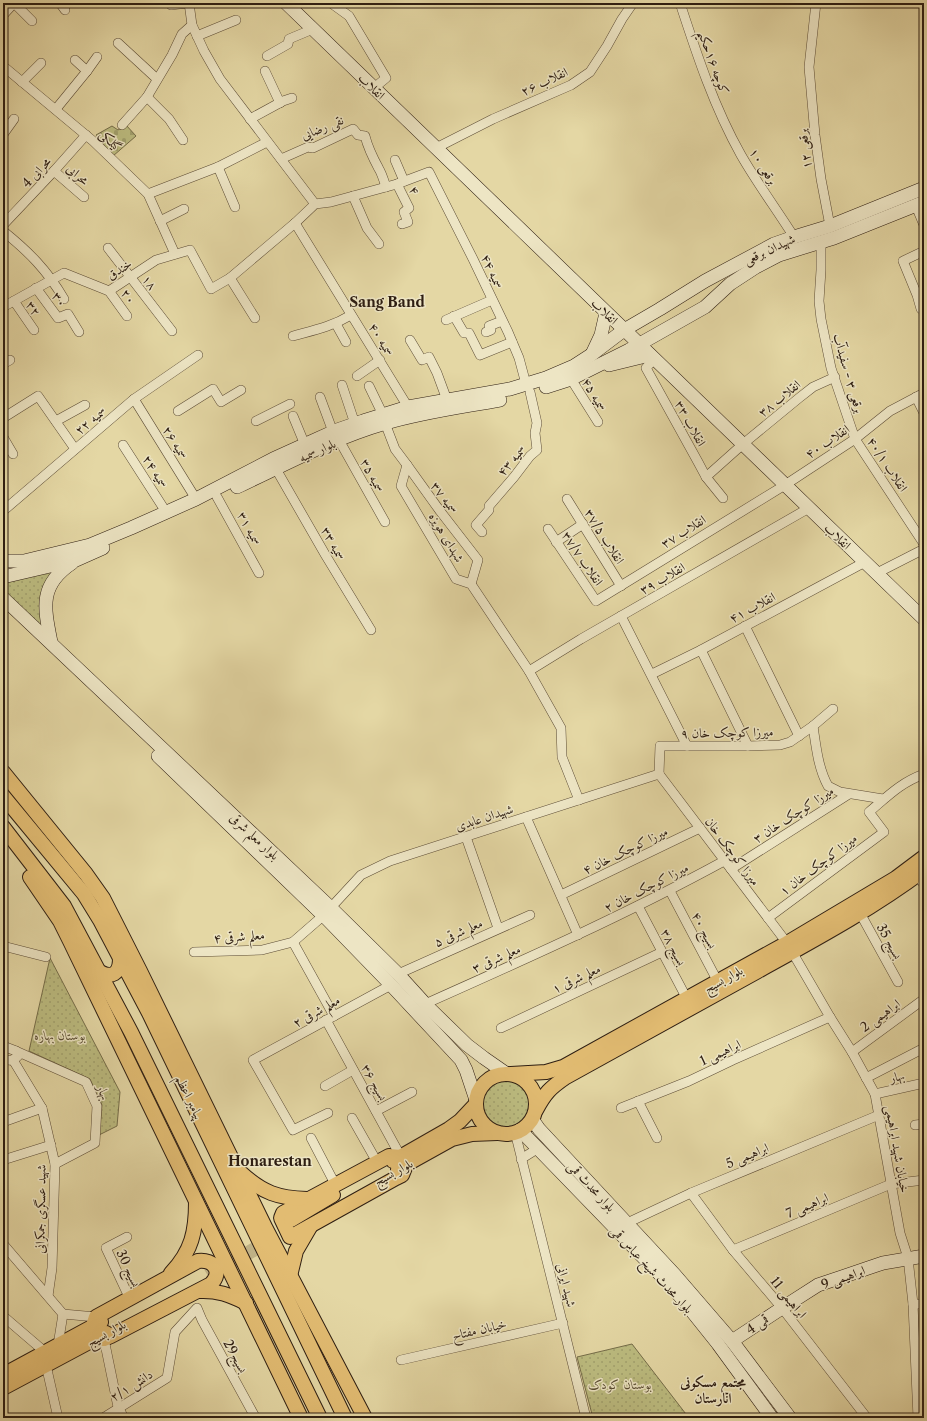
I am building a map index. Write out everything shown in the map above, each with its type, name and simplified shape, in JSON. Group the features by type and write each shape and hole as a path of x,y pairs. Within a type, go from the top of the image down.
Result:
{"main road":[{"name":"انقلاب","path":"286,3 924,619"},
{"name":"شهیدان برقعی","path":"639,344 705,307 730,284 756,267 779,255 821,242 832,232 924,188"},
{"name":"شهیدان برقعی","path":"624,330 705,281 774,244 794,237 832,232 920,204"},
{"path":"591,355 597,347 606,313"},
{"name":"بلوار سمیه","path":"3,577 76,560 276,469 355,424 413,416 514,397 546,378 566,370 591,355 624,330"},
{"path":"607,344 614,343 617,346 619,349 616,356"},
{"name":"بلوار سمیه","path":"3,561 24,561 90,545 166,512 305,445 384,419 408,407 510,389 528,388 571,379 639,344"},
{"path":"588,370 652,357"},
{"path":"51,642 46,616 46,596 55,576 76,560"},
{"name":"بلوار معلم شرقی","path":"3,598 51,642 327,911 394,979 461,1060 466,1070 476,1102"},
{"name":"بلوار معلم شرقی","path":"3,608 327,911"},
{"path":"3,772 86,874 103,898 236,1167 270,1249 290,1276 365,1418"},
{"name":"پیامبر اعظم","path":"3,796 84,894 120,958 270,1249 345,1418"},
{"name":"پیامبر اعظم","path":"3,827 64,906 131,1032 320,1418"},
{"path":"3,842 37,885 60,921 301,1418"},
{"name":"بلوار بسیج","path":"534,1115 544,1095 566,1078 790,947 896,878 924,857"},
{"name":"بلوار بسیج","path":"509,1074 546,1072 563,1067 718,982 860,913 922,877"},
{"path":"98,970 109,975 113,975 119,967 120,958"},
{"name":"بلوار معلم شرقی","path":"394,979 425,1004 467,1045 509,1074"},
{"path":"131,1032 128,1016 129,1005 132,1003 138,1003 149,1013"},
{"path":"502,1074 509,1074 521,1077 528,1083 535,1096 536,1100 534,1115 526,1127 518,1131 507,1134 497,1133 488,1128 476,1111 478,1091 484,1083 492,1077 502,1074"},
{"name":"بلوار بسیج","path":"404,1161 460,1121 476,1102"},
{"name":"بلوار محدث قمی","path":"534,1115 543,1133 676,1274 732,1341"},
{"name":"بلوار محدث شیخ عباس قمی","path":"518,1131 538,1149 674,1289 718,1344 772,1418"},
{"name":"بلوار بسیج","path":"293,1223 404,1161 452,1139 472,1134 497,1133"},
{"path":"388,1156 404,1161 402,1175 290,1237 281,1218 282,1213 388,1156"},
{"path":"236,1167 253,1184 274,1194 289,1198 308,1199"},
{"path":"165,1279 180,1263 189,1248 194,1233 196,1200"},
{"path":"290,1276 296,1251 310,1227"},
{"name":"ابراهیمی 9","path":"782,1308 818,1285 883,1263 924,1256"},
{"path":"204,1260 216,1268 216,1277 211,1284 198,1291 139,1322 98,1330 130,1299 198,1261 204,1260"},
{"name":"بلوار بسیج","path":"3,1388 45,1359 206,1272"},
{"path":"198,1291 210,1290 221,1292 246,1303"},
{"name":"قمی 4","path":"732,1341 782,1308"},
{"name":"بلوار بسیج","path":"3,1375 45,1359 58,1345 98,1330"},
{"path":"732,1341 790,1418"}],"street":[{"path":"3,14 14,3 32,21"},
{"path":"172,5 189,3 192,25 220,79 314,204"},
{"path":"331,3 349,16 386,78 374,88"},
{"name":"انقلاب ۲۶","path":"436,148 493,119 571,85 590,72 633,3"},
{"name":"کوچه ۱۶حکیم","path":"680,3 697,56 717,106"},
{"name":"برقعی ۱۲","path":"816,3 809,67 815,135 821,179 832,232"},
{"path":"197,36 236,20"},
{"path":"122,125 147,97 172,56 182,34 192,25"},
{"path":"267,56 288,44 289,40 313,29"},
{"path":"118,42 157,79"},
{"path":"56,109 97,57"},
{"path":"75,60 87,71"},
{"path":"22,82 40,63"},
{"name":"گیلکی","path":"3,66 86,135 148,194 175,254"},
{"path":"265,71 280,103"},
{"path":"147,97 169,119 183,140"},
{"path":"250,119 292,98"},
{"name":"برقعی ۱۰","path":"717,106 741,154 794,237"},
{"path":"3,133 14,119"},
{"name":"نقی رضایی","path":"281,159 308,147 313,148 353,129 358,135 365,136 386,187"},
{"name":"محرابی 4","path":"3,225 86,135"},
{"path":"148,194 218,168 267,142"},
{"path":"255,318 230,278 295,224 314,204 331,202 401,183 395,160"},
{"path":"218,168 235,207"},
{"name":"محرابی","path":"54,171 84,197"},
{"name":"سمیه ۴۴","path":"401,183 429,172 473,258 512,342 519,358 528,388"},
{"name":"۴","path":"401,183 409,208 404,212 408,222 402,224"},
{"path":"353,196 367,228 379,244"},
{"path":"920,204 924,225"},
{"path":"160,221 184,209"},
{"name":"سمیه ۴۰","path":"295,224 408,407"},
{"path":"3,231 32,257 52,280 64,299"},
{"name":"برقعی ۳ - سفیدآب","path":"821,242 819,301 821,319 831,368 855,439"},
{"name":"۱۸","path":"108,248 172,331"},
{"name":"خندق","path":"3,307 64,273 109,291 156,260 190,250 211,289 230,278"},
{"path":"921,309 903,261 924,251"},
{"name":"۳۰","path":"36,288 58,318 68,314 79,332"},
{"name":"۲۰","path":"109,291 127,316"},
{"path":"492,300 450,318 464,334 468,333 480,356 512,342"},
{"name":"۳۲","path":"14,301 34,330"},
{"path":"292,336 336,324 351,315"},
{"path":"486,332 491,330 489,326 502,321"},
{"path":"336,324 346,342"},
{"path":"410,340 422,360 429,357 437,373 447,400"},
{"name":"سمیه ۲۲","path":"3,511 134,399 198,355"},
{"name":"انقلاب ۳۳","path":"652,357 646,368 706,477 723,498"},
{"path":"357,376 380,360"},
{"name":"انقلاب ۳۸","path":"706,477 743,444 812,387 835,377"},
{"name":"سمیه ۴۵","path":"571,379 598,422"},
{"path":"342,385 355,424"},
{"name":"سمیه ۳۷","path":"369,386 396,449 440,512 478,560 471,584"},
{"name":"سمیه ۴۳","path":"482,532 476,524 489,510 495,499 530,456 537,450 535,433 537,423 528,388"},
{"path":"178,411 213,390 221,402 241,390"},
{"path":"920,395 924,413"},
{"name":"انقلاب ۴۰","path":"785,485 855,439 890,411 920,395"},
{"path":"3,418 38,396 75,449"},
{"name":"سمیه ۳۵","path":"320,397 336,436 385,522"},
{"name":"سمیه ۲۶","path":"134,399 196,498"},
{"path":"256,422 290,404"},
{"path":"56,421 85,405"},
{"path":"293,416 305,445"},
{"path":"3,437 13,454"},
{"name":"انقلاب ۴۰/۱","path":"855,439 924,544"},
{"name":"سمیه ۲۴","path":"124,445 166,512"},
{"name":"شهدای هویزه","path":"407,465 401,486 456,579 471,584 530,671 561,728 562,757 579,800"},
{"name":"سمیه ۳۳","path":"276,469 371,630"},
{"name":"انقلاب ۳۷","path":"596,601 785,485"},
{"name":"سمیه ۳۱","path":"217,497 260,573"},
{"name":"انقلاب ۳۷/۵","path":"567,499 621,586"},
{"name":"انقلاب ۳۹","path":"530,671 581,639 809,508"},
{"path":"556,542 583,524"},
{"name":"انقلاب ۳۷/۷","path":"548,529 596,601"},
{"path":"877,573 924,549"},
{"name":"انقلاب ۴۱","path":"652,674 701,650 865,562"},
{"path":"621,616 652,674 687,746"},
{"path":"745,626 799,736"},
{"path":"701,650 748,746"},
{"name":"میرزا کوچک خان ۹","path":"659,774 660,746 780,745 790,742 799,736 833,709"},
{"path":"813,726 817,754 822,773 828,786 832,790 883,799 910,779 924,774"},
{"name":"شهیدان عابدی","path":"327,911 361,875 390,861 659,774"},
{"name":"میرزا کوچک خان","path":"659,774 790,947"},
{"name":"میرزا کوچک خان ۳","path":"731,869 849,794"},
{"name":"میرزا کوچک خان ۱","path":"768,918 884,832 869,812 883,799"},
{"path":"526,817 578,935"},
{"name":"میرزا کوچک خان ۴","path":"561,895 700,828"},
{"path":"466,837 498,928"},
{"name":"میرزا کوچک خان ۲","path":"578,935 670,891 724,861"},
{"name":"بسیج ۴۰","path":"670,891 718,982"},
{"name":"بسیج ۳۸","path":"638,906 687,1000"},
{"name":"معلم شرقی ۴","path":"194,952 262,950 293,942 327,911"},
{"name":"بسیج 35","path":"860,913 898,982"},
{"name":"معلم شرقی ۵","path":"394,979 498,928 530,915"},
{"name":"معلم شرقی ۳","path":"425,1004 578,935"},
{"name":"بسیج ۳۶","path":"293,942 330,1018 353,1070 404,1161"},
{"path":"3,946 46,957"},
{"name":"خیابان شهید ابراهیمی","path":"790,947 875,1094 900,1234 908,1258 920,1360 918,1418"},
{"name":"معلم شرقی ۱","path":"501,1028 662,952"},
{"name":"معلم شرقی ۲","path":"328,1113 293,1130 253,1060 330,1018 394,979"},
{"name":"ابراهیمی 2","path":"852,1052 924,999"},
{"name":"ابراهیمی 1","path":"621,1108 689,1081 830,1017"},
{"path":"3,1046 16,1051 18,1056 13,1060 8,1061 3,1059"},
{"path":"866,1078 924,1048"},
{"name":"بهار","path":"16,1051 86,1082 97,1106 95,1143 55,1164"},
{"name":"شهید عسگری جمکرانی","path":"13,1060 42,1108 55,1164 55,1216 52,1268 48,1296"},
{"path":"325,1086 353,1070"},
{"name":"بهار","path":"875,1094 924,1083"},
{"path":"376,1111 412,1092"},
{"path":"638,1101 657,1138"},
{"path":"3,1122 42,1108"},
{"name":"ابراهیمی 5","path":"627,1223 691,1193 879,1115"},
{"path":"352,1118 377,1162"},
{"name":"شهید ایرانی","path":"518,1131 521,1159 586,1418"},
{"path":"311,1138 336,1184"},
{"path":"3,1160 51,1145"},
{"path":"521,1159 538,1149"},
{"name":"ابراهیمی 7","path":"733,1250 891,1184 924,1180"},
{"name":"ابراهیمی 11","path":"691,1193 733,1250 782,1308 867,1418"},
{"name":"بسیج 30","path":"127,1237 106,1248 130,1299"},
{"path":"3,1244 63,1314 98,1330 118,1407 124,1418"},
{"path":"913,1304 924,1304"},
{"name":"دانش ۲/۱","path":"103,1418 118,1407 167,1378 175,1332 197,1308"},
{"name":"بسیج29","path":"197,1308 202,1320 254,1415"},
{"path":"58,1345 63,1314"},
{"path":"3,1316 45,1359 58,1418"},
{"name":"خیابان مفتاح","path":"401,1360 563,1323"}],"green space":[{"path":"126,125 136,136 113,156 96,135 112,126 118,130"},
{"path":"76,560 50,586 51,642 3,597 3,577"},
{"name":"بوستان بهاره","path":"50,958 120,1092 117,1126 99,1135 102,1105 90,1079 29,1051"},
{"path":"511,1079 516,1080 524,1086 530,1094 530,1114 524,1122 516,1128 501,1129 496,1128 488,1122 482,1114 481,1099 482,1094 488,1086 496,1080"},
{"name":"بوستان کودک","path":"632,1344 689,1418 593,1418 577,1357"}],"tunnel":[{"path":"208,1276 295,1226"}],"district":[{"name":"Sang Band","path":"387,302"},
{"name":"Honarestan","path":"270,1161"},
{"name":"مجتمع مسکونی انارستان","path":"713,1390"}]}
